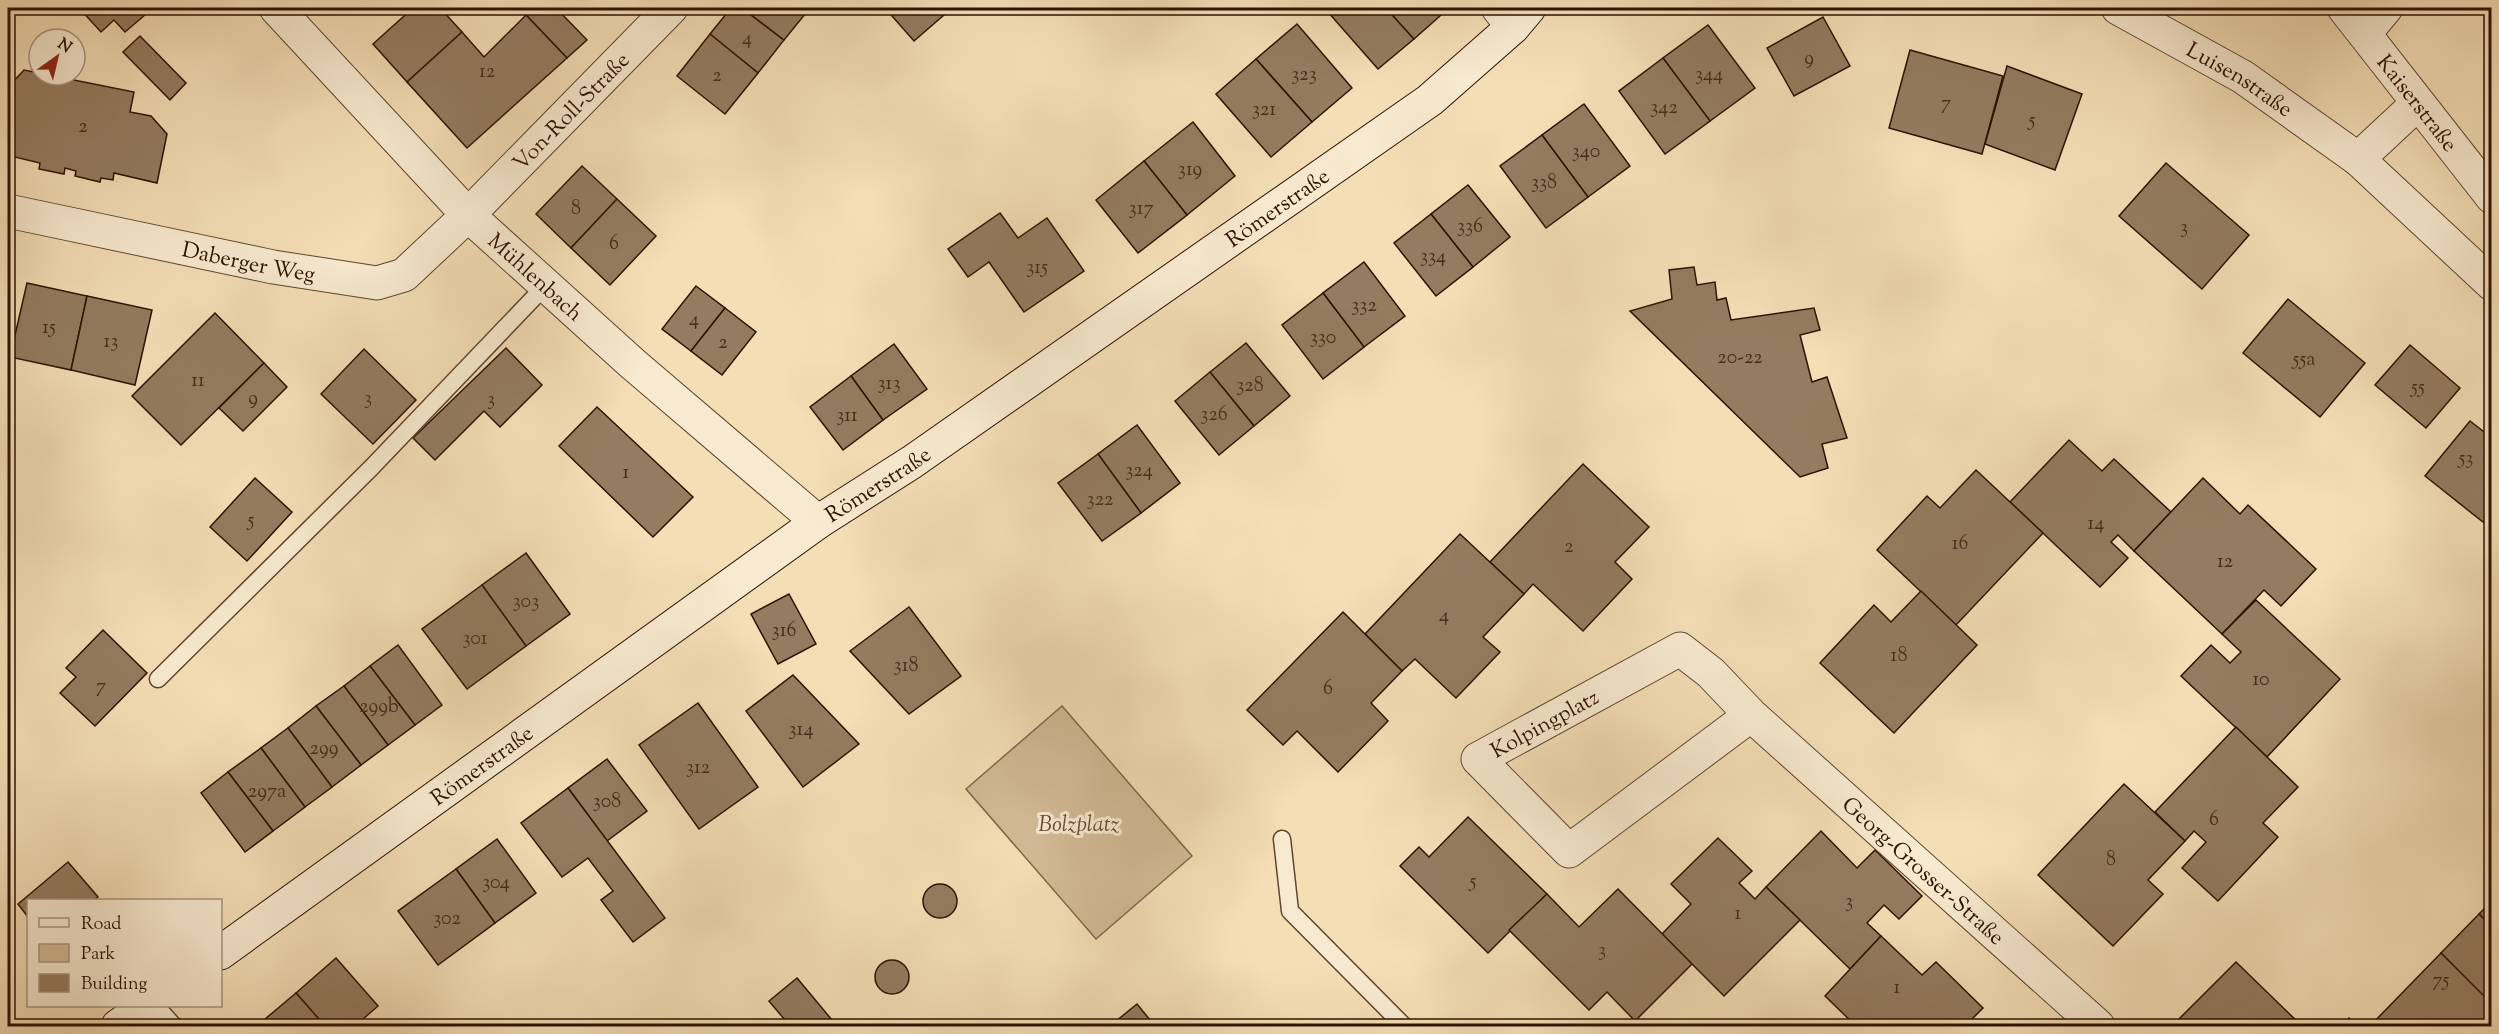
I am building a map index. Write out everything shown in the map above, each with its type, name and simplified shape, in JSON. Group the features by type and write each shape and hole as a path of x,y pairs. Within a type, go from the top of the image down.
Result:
{"street":[{"name":"Mühlenbach","path":"276,8 468,215 633,364 818,522"},
{"name":"Von-Roll-Straße","path":"468,215 671,8"},
{"name":"Luisenstraße","path":"2118,8 2243,77 2358,159 2492,284"},
{"name":"Kaiserstraße","path":"2344,8 2492,197"},
{"path":"2364,33 2386,8"},
{"name":"Römerstraße","path":"222,952 818,522 912,462 1430,100 1514,14"},
{"path":"2358,159 2418,103"},
{"name":"Daberger Weg","path":"8,212 273,267 377,283 404,275 468,215"},
{"name":"Kolpingplatz","path":"1680,649 1711,673 1751,715 1569,851 1478,759 1680,649"},
{"name":"Georg-Grosser-Straße","path":"1751,715 2098,1026"},
{"path":"118,1026 143,1007"}],"lane":[{"path":"158,679 371,468 546,285"},
{"path":"1282,840 1290,911 1404,1026"},
{"path":"158,1007 174,1026"}],"green space":[{"name":"Bolzplatz","path":"1062,706 1192,856 1096,939 966,789"}],"building":[{"path":"79,8 153,8 125,32 114,20 101,32"},
{"path":"413,8 440,8 462,32 407,82 373,44"},
{"path":"535,8 556,8 587,40 567,58 526,15"},
{"path":"731,8 742,8 784,40 758,73 710,34"},
{"path":"742,8 810,8 784,40"},
{"path":"885,8 952,8 914,41"},
{"path":"1333,8 1386,8 1414,39 1378,69 1328,12"},
{"path":"1386,8 1449,8 1414,39"},
{"path":"2485,8 2492,8 2492,28 2489,24"},
{"path":"526,15 567,58 467,148 407,82 462,32 484,57"},
{"path":"1823,17 1850,66 1794,96 1767,48"},
{"path":"1297,24 1352,88 1312,122 1256,59"},
{"path":"1708,25 1755,88 1710,121 1663,58"},
{"path":"710,34 758,73 725,114 677,76"},
{"path":"140,36 186,83 170,100 123,52"},
{"path":"1910,50 2003,76 1982,154 1889,128"},
{"path":"1663,58 1710,121 1665,154 1619,91"},
{"path":"1256,59 1312,122 1271,157 1216,94"},
{"path":"2007,66 2082,94 2055,170 1985,144"},
{"path":"24,70 27,71 27,87 87,87 87,83 134,92 130,112 151,116 167,134 157,183 114,173 113,180 101,178 100,182 75,176 76,171 65,168 64,174 39,169 40,163 11,156 8,162 8,87"},
{"path":"1584,104 1630,166 1588,197 1542,135"},
{"path":"1193,122 1235,176 1187,215 1144,161"},
{"path":"1542,135 1588,197 1546,228 1500,166"},
{"path":"1144,161 1187,215 1138,253 1096,200"},
{"path":"2166,163 2249,235 2202,289 2119,216"},
{"path":"582,166 617,199 571,248 536,214"},
{"path":"1468,185 1510,237 1473,267 1431,214"},
{"path":"617,199 656,236 610,285 571,248"},
{"path":"1000,213 1018,238 1047,218 1084,271 1024,312 989,262 968,277 948,249"},
{"path":"1431,214 1473,267 1436,296 1394,243"},
{"path":"1364,262 1405,316 1364,347 1323,293"},
{"path":"1694,267 1697,285 1715,282 1717,300 1726,298 1731,320 1814,308 1820,330 1800,335 1812,382 1827,377 1847,438 1822,444 1828,468 1800,477 1630,311 1672,299 1669,270"},
{"path":"27,283 87,296 71,370 10,357"},
{"path":"696,286 725,308 691,351 662,329"},
{"path":"1323,293 1364,347 1323,379 1282,325"},
{"path":"87,296 152,310 135,385 71,370"},
{"path":"2288,299 2365,363 2320,417 2243,353"},
{"path":"725,308 756,332 722,375 691,351"},
{"path":"215,313 264,363 181,445 132,396"},
{"path":"1246,343 1290,396 1254,426 1210,372"},
{"path":"894,344 927,389 883,420 851,376"},
{"path":"2410,345 2460,388 2426,428 2375,385"},
{"path":"506,348 542,385 500,427 484,411 435,460 413,438"},
{"path":"364,349 416,400 373,444 321,394"},
{"path":"264,363 287,387 243,431 219,408"},
{"path":"1210,372 1254,426 1219,455 1175,401"},
{"path":"851,376 883,420 843,450 810,407"},
{"path":"597,407 693,497 653,537 559,446"},
{"path":"2470,421 2492,438 2492,522 2488,526 2425,476"},
{"path":"1137,425 1180,483 1141,513 1098,454"},
{"path":"2069,440 2102,471 2114,459 2171,512 2134,551 2118,535 2111,542 2128,558 2100,587 2010,502"},
{"path":"1098,454 1141,513 1102,541 1058,483"},
{"path":"1583,464 1649,527 1615,562 1632,579 1583,631 1533,584 1524,594 1490,562"},
{"path":"1976,470 2043,533 1956,625 1877,550 1927,496 1940,508"},
{"path":"255,478 292,512 247,561 210,527"},
{"path":"2203,478 2240,514 2248,505 2316,569 2281,606 2264,590 2222,634 2134,551"},
{"path":"1460,534 1524,594 1483,637 1500,652 1456,698 1415,659 1402,671 1365,634"},
{"path":"526,553 570,614 526,646 482,585"},
{"path":"482,585 526,646 467,689 422,629"},
{"path":"1921,591 1977,645 1894,733 1820,663 1874,605 1891,622"},
{"path":"789,594 816,644 778,664 751,614"},
{"path":"2256,600 2340,679 2267,757 2181,676 2211,645 2230,663 2241,652 2222,634"},
{"path":"909,607 961,676 909,714 850,651"},
{"path":"1343,612 1402,671 1371,703 1388,721 1338,772 1297,731 1283,745 1247,710"},
{"path":"103,630 147,673 95,726 60,693 76,677 66,668"},
{"path":"398,645 442,705 415,725 370,666"},
{"path":"370,666 415,725 388,745 344,686"},
{"path":"793,675 859,744 803,787 746,711"},
{"path":"344,686 388,745 361,765 316,706"},
{"path":"698,703 758,787 699,829 639,745"},
{"path":"316,706 361,765 332,787 288,728"},
{"path":"2236,727 2298,787 2263,823 2278,837 2218,901 2182,868 2206,842 2194,831 2185,841 2155,812"},
{"path":"288,728 332,787 305,807 261,748"},
{"path":"261,748 305,807 273,831 228,772"},
{"path":"607,759 647,811 607,841 568,788"},
{"path":"228,772 273,831 245,852 201,793"},
{"path":"2124,784 2185,841 2148,880 2163,894 2113,946 2038,875"},
{"path":"568,788 665,918 633,942 601,900 613,891 588,858 562,877 521,823"},
{"path":"1468,817 1547,894 1488,953 1400,866 1419,847 1429,857"},
{"path":"1821,831 1857,868 1875,850 1922,896 1899,919 1884,905 1867,923 1881,936 1850,969 1766,887"},
{"path":"1718,838 1752,871 1739,883 1755,899 1766,887 1800,920 1724,996 1662,934 1691,904 1671,884"},
{"path":"497,839 536,893 495,923 456,869"},
{"path":"68,862 98,897 95,899 27,899 27,916 18,904"},
{"path":"456,869 495,923 438,965 398,911"},
{"path":"940,884 952,889 957,901 952,913 940,918 928,913 923,901 928,889"},
{"path":"1618,889 1692,964 1635,1021 1607,992 1589,1010 1509,930 1547,894 1579,927"},
{"path":"2492,901 2492,927 2479,914"},
{"path":"2479,914 2492,927 2491,1004 2441,953"},
{"path":"1881,936 1922,975 1936,962 1983,1008 1965,1026 1939,1024 1937,1026 1856,1026 1825,996"},
{"path":"2441,953 2492,1004 2492,1026 2370,1026"},
{"path":"336,958 378,1006 355,1026 325,1026 296,993"},
{"path":"892,960 904,965 909,977 904,989 892,994 880,989 875,977 880,965"},
{"path":"2236,962 2302,1026 2187,1026 2179,1019"},
{"path":"797,978 837,1026 790,1026 769,1001"},
{"path":"296,993 325,1026 258,1025"},
{"path":"1137,1004 1155,1026 1110,1026"},
{"path":"2349,1018 2357,1026 2341,1026"}]}
